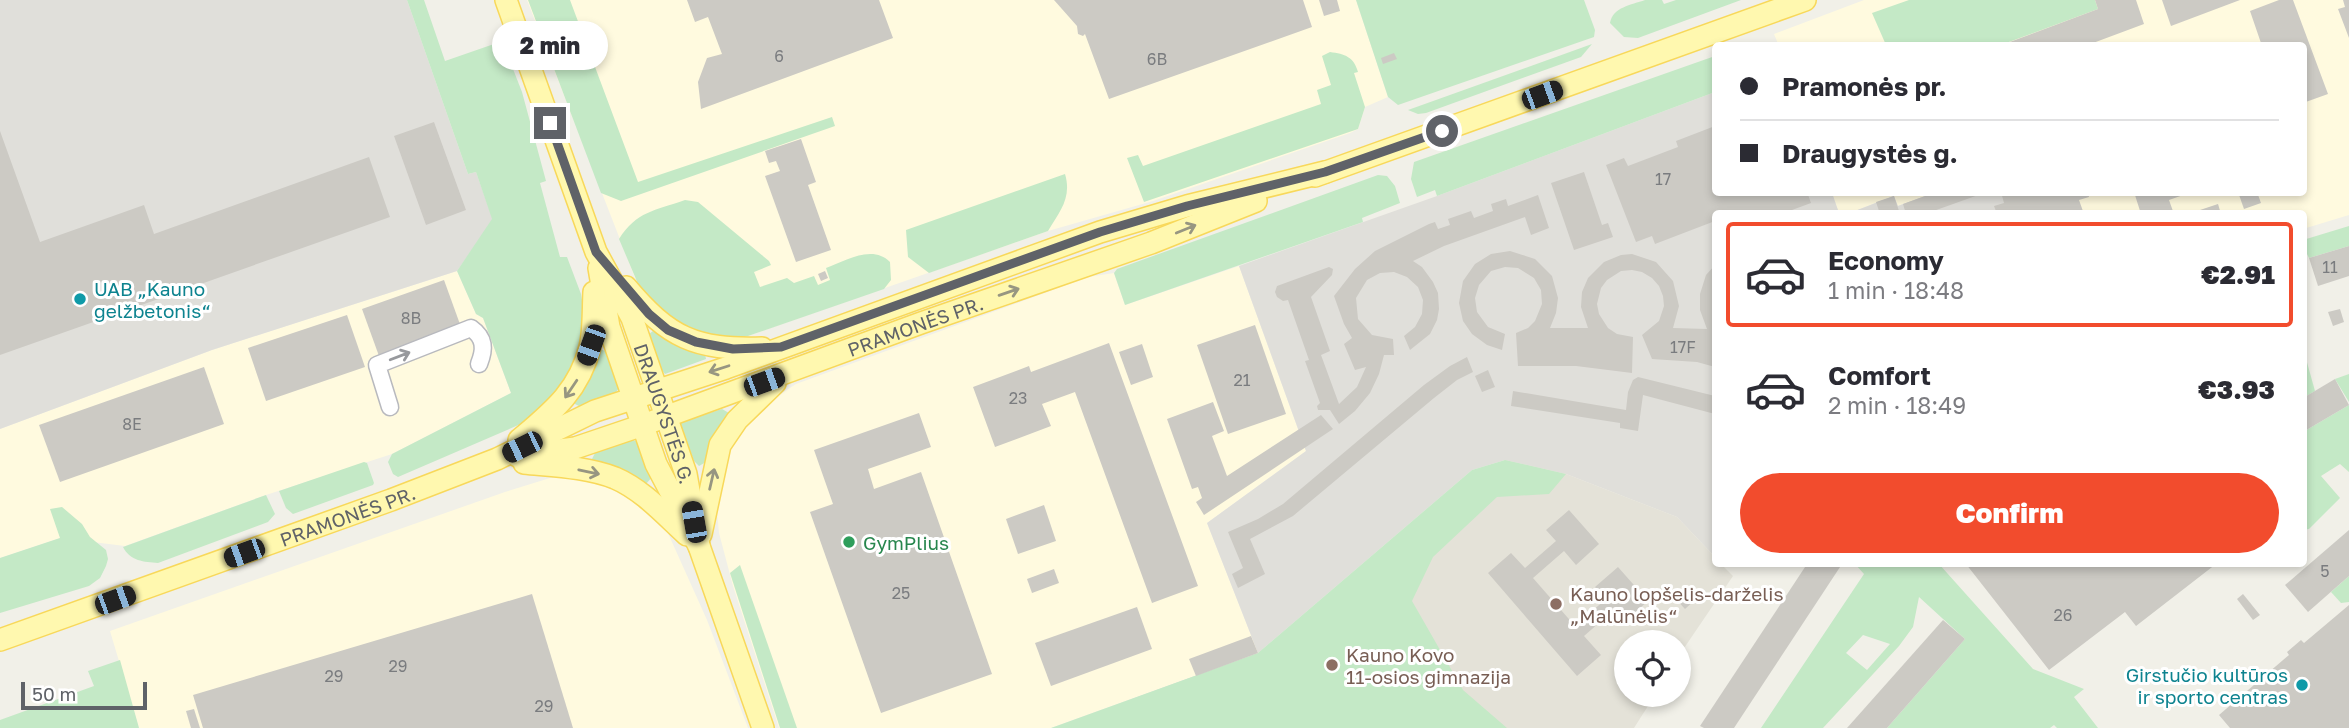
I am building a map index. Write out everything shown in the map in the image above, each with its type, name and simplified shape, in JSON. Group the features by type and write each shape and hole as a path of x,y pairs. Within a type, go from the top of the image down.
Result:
{"main road":[{"name":"DRAUGYSTĖS G.","path":"506,0 596,252 632,318 686,474 699,546"},
{"name":"PRAMONĖS PR.","path":"497,459 575,448 666,417 1151,243 1325,172 1805,0"},
{"name":"PRAMONĖS PR.","path":"0,640 391,500 497,459 595,411 1100,232 1187,206 1325,172"},
{"name":"DRAUGYSTĖS G.","path":"596,252 609,327 656,464 699,546 764,728"},
{"path":"596,252 649,314 681,337 733,349 781,347"},
{"path":"497,459 558,407 572,391 591,345 596,252"},
{"path":"699,546 720,445 737,420 784,375"},
{"path":"497,459 588,471 616,478 641,494 699,546"}],"lane":[{"path":"390,407 377,365 471,328 483,341 484,352 479,364"}],"shaded area":[{"name":"UAB „Kauno gelžbetonis“","path":"0,0 407,0 468,174 476,172 493,220 457,271 212,350 0,429"},
{"path":"527,0 1356,0 1388,97 1365,107 1358,129 1350,133 1153,201 1048,231 748,336 635,278"},
{"path":"1864,0 2349,0 2349,215 2307,228 2307,210 2048,210 2042,196 2307,196 2307,42 1777,42 1774,34"},
{"path":"1712,93 1712,196 1833,196 1838,210 1712,210 1712,554 1677,517 1566,474 1505,460 1472,470 1258,653 1207,523 1306,451 1239,266 1437,196"},
{"path":"1833,196 1893,196 1857,210 1838,210"},
{"path":"1893,196 1927,196 1897,206"},
{"path":"1894,196 1898,206 1925,196 2042,196 2047,210 1857,210"},
{"path":"1239,266 1306,451 1207,523 1258,653 1051,728 779,728 733,586 719,533 715,492 723,460 738,432 761,407 796,384 1088,277 1114,273 1125,305"},
{"path":"457,271 476,314 483,318 511,393 392,454 266,495 125,546 60,538 0,558 0,429 212,350"},
{"name":"Kauno lopšelis-darželis „Malūnėlis“","path":"1505,460 1566,474 1677,517 1712,554 1712,567 1724,567 1733,576 1691,638 1691,630 1614,630 1614,707 1647,707 1634,728 1143,728 1132,699 1258,653"},
{"path":"580,476 624,492 654,515 667,531 707,620 748,728 139,728 110,631 505,492 550,478"}],"green space":[{"path":"407,0 424,0 445,61 494,44 500,43 504,46 522,92 546,181 540,183 560,257 567,257 581,294 585,318 582,348 563,387 530,420 398,477 393,474 388,462 392,454 511,393 483,318 476,314 457,271 492,219 476,172 468,174"},
{"path":"528,0 570,0 638,182 832,117 835,126 621,201 601,193"},
{"path":"1356,0 1584,0 1595,30 1594,37 1398,105 1388,97"},
{"path":"1645,0 1662,0 1664,4 1676,0 1741,0 1638,38 1624,37 1610,23 1612,18 1623,7"},
{"path":"1909,0 2095,0 2098,9 2009,42 1885,42 1872,13"},
{"path":"1592,44 1581,57 1426,113 1418,114 1408,110"},
{"path":"1330,52 1348,57 1358,72 1354,73 1365,107 1358,129 1144,202 1127,158 1138,155 1143,166 1321,104 1317,90 1331,85 1322,56"},
{"path":"1712,57 1712,93 1437,196 1435,190 1417,197 1411,179 1414,162"},
{"path":"1065,174 1066,197 1048,231 929,273 908,257 906,230"},
{"path":"1378,175 1387,176 1395,186 1400,203 1362,218 1363,222 1125,305 1114,273 1117,269"},
{"path":"685,200 698,202 769,261 771,265 754,272 760,287 787,278 794,283 814,276 818,285 830,280 826,268 867,254 875,254 890,262 891,280 884,289 748,336 721,341 675,326 641,291 619,239 640,217"},
{"path":"2349,226 2349,246 2309,258 2307,239"},
{"path":"653,331 676,344 705,354 706,359 665,374 649,334"},
{"path":"600,349 608,352 619,388 616,392 581,407 573,403"},
{"path":"2307,362 2315,391 2307,396"},
{"path":"2349,374 2349,402 2335,379"},
{"path":"2349,405 2349,472 2340,464 2321,476 2340,498 2307,529 2307,430"},
{"path":"722,409 729,413 729,416 706,462 699,466 694,461 680,424"},
{"path":"633,440 638,442 652,477 646,484 640,484 595,464 592,459 595,453"},
{"name":"Kauno Kovo 11-osios gimnazija","path":"1505,460 1566,474 1549,494 1497,497 1433,557 1412,601 1463,690 1507,728 1051,728 1258,653 1472,470"},
{"path":"367,463 373,485 293,514 286,508 279,491"},
{"path":"266,495 275,514 268,522 158,563 133,558 123,547"},
{"path":"62,507 106,550 108,559 100,578 89,586 0,613 0,558 60,538 50,509"},
{"path":"740,565 797,728 780,728 730,573"},
{"path":"1858,567 1942,567 2033,669 2084,689 2074,697 2098,728 2057,728 2054,725 2050,728 1887,728 1965,639 1919,597 1913,627 1899,646 1823,728 1761,728 1864,574","holes":["1863,635 1890,644 1867,670 1846,653"]},
{"path":"2349,576 2349,602 2341,603 2331,592"},
{"path":"120,660 139,728 0,728 0,720 94,686 88,671"}],"building":[{"path":"687,0 879,0 893,38 701,109 698,82 707,58 722,54 708,17 695,22"},
{"path":"1054,0 1303,0 1312,27 1109,99 1085,34 1078,34 1077,26"},
{"path":"1319,0 1337,0 1340,11 1324,16"},
{"path":"2095,0 2136,0 2144,24 2096,42 2010,42 2098,9"},
{"path":"2162,0 2240,0 2171,26"},
{"path":"2279,0 2293,0 2328,94 2307,102 2307,42 2261,42 2250,11"},
{"path":"2343,0 2349,0 2349,38 2338,9 2345,7"},
{"path":"1394,53 1397,59 1383,64 1381,58"},
{"path":"434,122 466,210 426,225 394,136"},
{"path":"1712,127 1712,196 1808,196 1811,203 1792,210 1712,210 1712,222 1655,244 1652,236 1636,242 1606,165 1624,158 1628,166 1678,147 1676,141"},
{"name":"UAB „Kauno gelžbetonis“","path":"0,131 40,242 144,205 154,234 369,157 390,217 0,355"},
{"path":"801,139 816,182 808,185 831,250 796,262 765,176 780,171 776,161 769,163 765,151"},
{"path":"1584,172 1602,225 1608,223 1613,237 1574,250 1551,183"},
{"path":"1538,195 1549,228 1531,235 1525,217 1444,246 1413,261 1422,267 1433,282 1438,293 1439,309 1430,334 1410,350 1404,336 1415,327 1422,314 1423,300 1418,287 1407,277 1394,272 1380,273 1367,280 1356,298 1358,319 1372,335 1393,339 1394,355 1384,355 1370,393 1355,411 1339,424 1330,410 1318,410 1320,403 1305,361 1309,360 1288,300 1283,301 1277,297 1277,286 1329,267 1333,269 1332,275 1311,297 1330,351 1321,355 1339,404 1357,387 1366,367 1355,370 1344,344 1352,338 1334,296 1355,269 1375,251 1429,224 1435,222 1438,229 1450,225 1448,219 1471,211 1474,218 1493,211 1491,204 1506,199 1508,206"},
{"path":"1894,196 1899,210 1879,210 1876,202"},
{"path":"1925,196 1976,196 1936,210 1905,210 1903,204"},
{"path":"2002,196 2089,197 2079,200 2083,210 1996,210 1994,206 2004,203"},
{"path":"2135,196 2180,196 2169,200 2173,210 2140,210"},
{"path":"2239,196 2258,196 2261,203 2244,209"},
{"path":"2218,204 2220,210 2200,210"},
{"path":"2349,246 2349,276 2318,286 2309,258"},
{"path":"1510,251 1535,259 1552,276 1558,298 1550,328 1588,328 1581,307 1582,292 1588,278 1604,262 1632,254 1656,262 1673,281 1679,306 1673,328 1707,329 1700,310 1700,294 1706,275 1712,268 1712,366 1697,362 1652,359 1642,335 1659,321 1664,306 1663,296 1652,278 1632,270 1621,271 1607,280 1601,288 1597,304 1599,314 1608,328 1617,334 1633,337 1632,373 1576,366 1518,366 1516,333 1528,328 1535,321 1542,304 1541,290 1534,278 1518,268 1505,267 1491,271 1479,285 1475,298 1477,312 1488,327 1505,334 1502,350 1487,345 1472,334 1463,321 1459,303 1463,281 1475,264 1491,254"},
{"path":"825,271 828,278 821,281 818,274"},
{"path":"444,280 461,327 379,356 362,309"},
{"path":"2340,309 2344,322 2333,326 2328,312"},
{"path":"347,315 365,367 266,401 248,348"},
{"path":"1255,325 1286,414 1228,434 1197,345"},
{"path":"1109,343 1198,586 1152,603 1075,392 1042,404 1051,426 995,447 973,387 1029,366 1031,372"},
{"path":"1142,344 1153,377 1131,385 1119,352"},
{"path":"1467,357 1473,372 1457,380 1434,398 1293,516 1250,539 1265,574 1238,588 1232,574 1243,568 1228,532 1283,504 1424,385"},
{"path":"204,367 224,424 60,482 39,425"},
{"path":"1488,370 1495,387 1482,392 1475,376"},
{"path":"1638,377 1712,395 1712,413 1643,395 1638,431 1620,428 1620,423 1511,406 1513,391 1626,410 1628,392 1633,380"},
{"path":"2335,379 2349,405 2307,430 2307,396"},
{"path":"1213,402 1224,431 1212,436 1227,476 1321,415 1333,429 1204,515 1196,502 1202,498 1198,487 1192,489 1167,419"},
{"path":"919,413 931,447 868,469 874,489 921,472 992,674 881,713 810,512 833,504 814,450"},
{"path":"1044,505 1056,541 1018,554 1006,519"},
{"path":"1569,510 1599,544 1576,565 1564,551 1533,578 1575,626 1606,599 1595,587 1618,567 1648,601 1625,621 1615,609 1584,636 1601,655 1577,676 1488,573 1511,553 1525,568 1556,541 1546,530"},
{"path":"2349,530 2349,576 2308,612 2285,585"},
{"path":"1805,567 1840,567 1734,728 1700,726"},
{"path":"1968,567 2212,567 2136,626 2125,612 2049,670"},
{"path":"1054,569 1059,583 1032,593 1027,579"},
{"path":"1686,587 1696,599 1685,609 1674,597"},
{"path":"532,594 573,728 203,728 193,695"},
{"path":"2243,594 2260,615 2253,620 2237,599"},
{"name":"Girstučio kultūros ir sporto centras","path":"2349,605 2349,728 2230,728 2219,715 2289,655 2287,652 2301,640 2304,643"},
{"path":"1137,607 1152,649 1051,686 1035,643"},
{"path":"1943,620 1965,639 1887,728 1847,728"},
{"path":"1251,636 1258,653 1196,676 1189,659"},
{"path":"194,709 200,728 191,728 186,711"}],"place":[{"name":"UAB „Kauno gelžbetonis“","path":"80,299"},
{"name":"GymPlius","path":"849,542"},
{"name":"Kauno lopšelis-darželis „Malūnėlis“","path":"1556,604"},
{"name":"Kauno Kovo 11-osios gimnazija","path":"1332,665"},
{"name":"Girstučio kultūros ir sporto centras","path":"2302,685"}],"route":[{"path":"550,123 596,252 649,314 668,330 696,342 733,349 781,347 1100,232 1187,206 1325,172 1442,131"}]}
